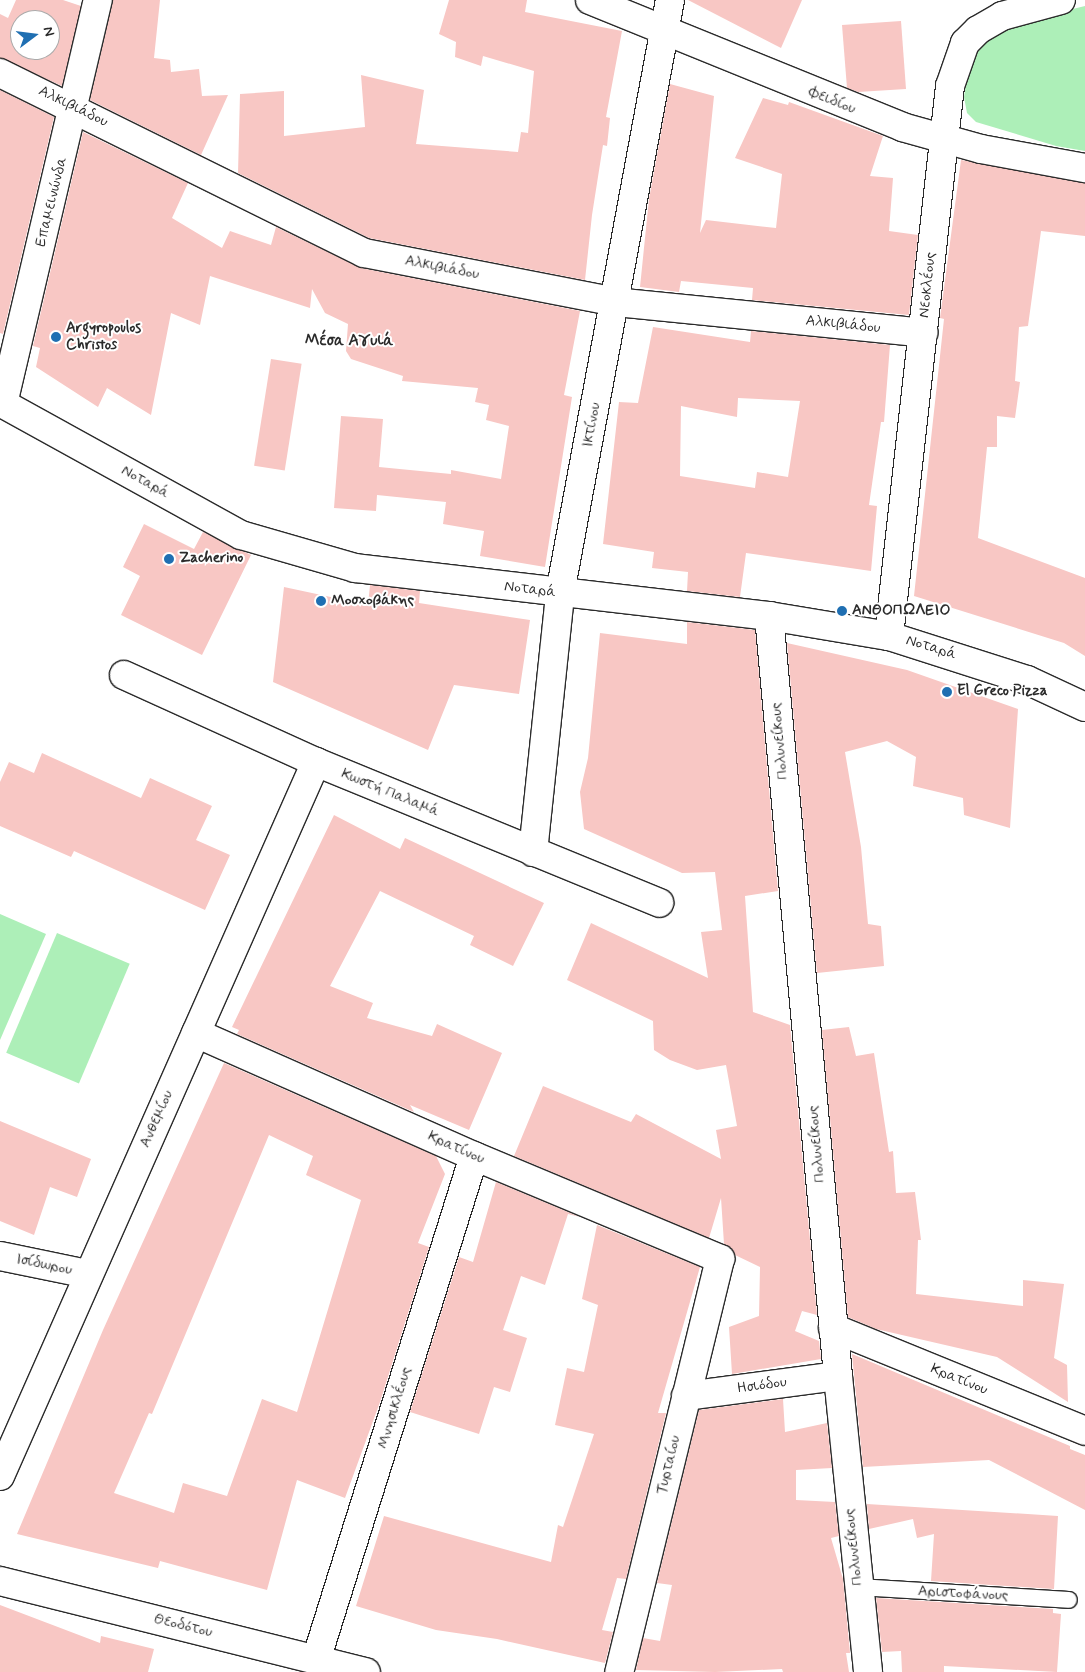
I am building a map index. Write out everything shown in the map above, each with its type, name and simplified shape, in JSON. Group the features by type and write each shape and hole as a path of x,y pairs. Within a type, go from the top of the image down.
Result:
{"street":[{"name":"Επαμεινώνδα","path":"2,403 75,107 98,0"},
{"name":"Φειδίου","path":"590,0 863,113 944,140 1085,168"},
{"name":"Ικτίνου","path":"533,852 560,593 615,302 662,31 670,0"},
{"name":"Νεοκλέους","path":"889,636 950,86 970,36 1002,16 1061,0"},
{"name":"Αλκιβιάδου","path":"0,73 75,107 364,253 615,302 923,333"},
{"name":"Νοταρά","path":"2,403 241,535 355,568 769,616 889,636 1027,680 1085,707"},
{"name":"Πολυνείκους","path":"769,616 833,1328 868,1672"},
{"name":"Κωστή Παλαμά","path":"124,675 316,762 659,903"},
{"name":"Ανθεμίου","path":"0,1476 316,762"},
{"name":"Κρατίνου","path":"196,1033 474,1156 720,1259"},
{"name":"Μνησικλέους","path":"316,1660 474,1156"},
{"name":"Ισίδωρου","path":"0,1256 88,1274"},
{"name":"Τυρταίου","path":"619,1672 720,1259"},
{"name":"Κρατίνου","path":"833,1328 1085,1431"},
{"name":"Ησιόδου","path":"686,1396 838,1376"},
{"name":"Θεοδότου","path":"0,1581 366,1672"}],"lane":[{"name":"Αριστοφάνους","path":"858,1587 1069,1600"}],"green space":[{"path":"1085,6 1085,151 1056,146 976,122 967,113 964,97 968,69 981,43 1016,23"},
{"path":"0,914 46,934 0,1040"},
{"path":"57,933 130,964 79,1084 6,1053"}],"building":[{"path":"16,0 63,0 81,6 62,86 0,58 0,14 8,18 10,14 10,60 60,60 60,10 12,10"},
{"path":"113,0 160,0 154,58 170,60 171,72 199,69 202,96 228,95 201,155 90,100"},
{"path":"449,0 527,0 525,12 622,31 606,117 610,118 607,146 603,145 592,215 585,280 369,238 238,173 240,94 284,91 284,136 365,127 361,75 424,90 416,144 518,152 521,132 528,133 534,71 483,56 481,66 455,57 456,42 439,34"},
{"path":"688,0 802,0 781,48"},
{"path":"901,21 906,89 858,92 847,88 842,25"},
{"path":"670,84 714,96 700,233 706,220 776,228 782,174 735,158 763,98 788,105 789,102 883,136 870,176 893,178 889,231 918,235 909,315 752,300 753,288 681,281 679,292 640,287 649,199"},
{"path":"0,90 54,117 3,334 0,333"},
{"path":"83,132 188,183 172,218 222,248 230,231 271,245 276,227 361,268 580,311 564,395 572,397 545,567 480,556 484,531 443,524 446,502 377,495 376,511 334,508 341,416 383,419 379,467 451,474 451,470 501,479 509,426 486,420 489,405 475,402 478,388 402,381 403,376 351,359 346,351 348,324 325,313 312,289 310,308 210,276 200,325 171,313 151,415 107,388 98,407 36,367 40,348 33,346"},
{"path":"961,160 1085,183 1085,236 1041,231 1028,326 1019,327 1015,381 1020,382 1015,418 997,416 997,447 987,447 978,538 1085,578 1085,656 1064,643 914,596 944,319 940,318"},
{"path":"653,327 750,342 751,331 890,345 884,422 881,422 869,505 877,506 871,571 746,553 740,597 687,591 688,572 652,568 654,552 603,544 619,402 638,403","holes":["738,398 800,401 788,477 757,472 755,488 680,476 681,406 737,417"]},
{"path":"271,359 302,364 285,471 254,466"},
{"path":"144,524 194,549 203,532 251,555 202,655 121,615 140,576 123,567"},
{"path":"370,585 420,591 419,603 530,620 519,694 454,685 428,750 273,682 284,587 368,605"},
{"path":"687,622 755,630 778,891 745,896 753,1012 790,1025 817,1315 802,1311 795,1331 819,1341 821,1359 732,1374 729,1327 759,1316 760,1267 735,1255 724,1244 721,1198 709,1238 514,1156 543,1086 631,1122 636,1114 721,1159 716,1130 737,1126 726,1065 697,1070 670,1060 654,1050 653,1021 567,980 591,923 708,978 701,932 722,930 715,872 682,873 584,829 580,792 588,758 600,633 687,644"},
{"path":"787,643 907,670 1018,709 1010,828 964,815 963,798 913,786 916,757 887,741 845,752 861,847 868,924 881,926 884,966 817,973"},
{"path":"42,753 141,798 150,778 212,806 196,840 230,855 205,910 74,851 71,857 0,826 0,782 9,762 34,773"},
{"path":"334,815 400,849 405,838 544,903 513,966 470,945 474,936 380,891 330,986 373,1003 367,1018 432,1036 437,1024 502,1053 469,1130 410,1105 414,1112 237,1034 239,1030 232,1027"},
{"path":"849,1027 856,1056 874,1053 889,1152 893,1151 896,1193 915,1192 921,1240 918,1240 916,1294 1023,1306 1023,1280 1064,1284 1054,1358 1067,1365 1068,1402 997,1357 876,1329 848,1317 822,1030"},
{"path":"224,1063 436,1156 445,1174 418,1243 429,1247 380,1402 345,1498 297,1480 267,1590 160,1561 158,1568 17,1534 103,1330","holes":["269,1135 313,1156 306,1175 361,1200 297,1412 262,1399 227,1496 183,1483 174,1513 114,1493 149,1413 152,1414"]},
{"path":"0,1121 91,1159 77,1197 50,1187 34,1235 0,1221"},
{"path":"496,1182 580,1217 568,1214 545,1285 521,1276 503,1330 527,1338 510,1392 494,1387 479,1434 410,1412 459,1257 473,1262"},
{"path":"597,1225 700,1267 658,1413 666,1413 626,1579 617,1578 602,1630 613,1632 605,1663 497,1639 436,1630 356,1606 384,1516 551,1562 558,1525 563,1527 594,1434 555,1425 567,1368 584,1372 598,1305 582,1299"},
{"path":"852,1354 1070,1446 1070,1449 1085,1455 1085,1510 989,1460 863,1467"},
{"path":"783,1399 785,1432 827,1423 832,1468 796,1470 796,1500 835,1502 839,1536 831,1538 843,1579 850,1653 846,1653 849,1672 783,1672 782,1669 715,1672 636,1670 643,1638 660,1641 672,1585 657,1583 699,1410"},
{"path":"867,1504 1058,1516 1054,1589 931,1581 934,1534 917,1538 913,1519 869,1529"},
{"path":"876,1598 1053,1609 1053,1613 1061,1614 1057,1672 944,1666 944,1672 902,1672 901,1651 882,1652"},
{"path":"0,1605 100,1643 101,1636 154,1649 148,1672 0,1672"}],"place":[{"name":"Argyropoulos Christos","path":"56,337"},
{"name":"Zacherino","path":"169,559"},
{"name":"Μοσχοβάκης","path":"321,601"},
{"name":"ΑΝΘΟΠΩΛΕΙΟ","path":"842,611"},
{"name":"El Greco Pizza","path":"947,692"}],"district":[{"name":"Μέσα Αγυιά","path":"349,341"}]}
